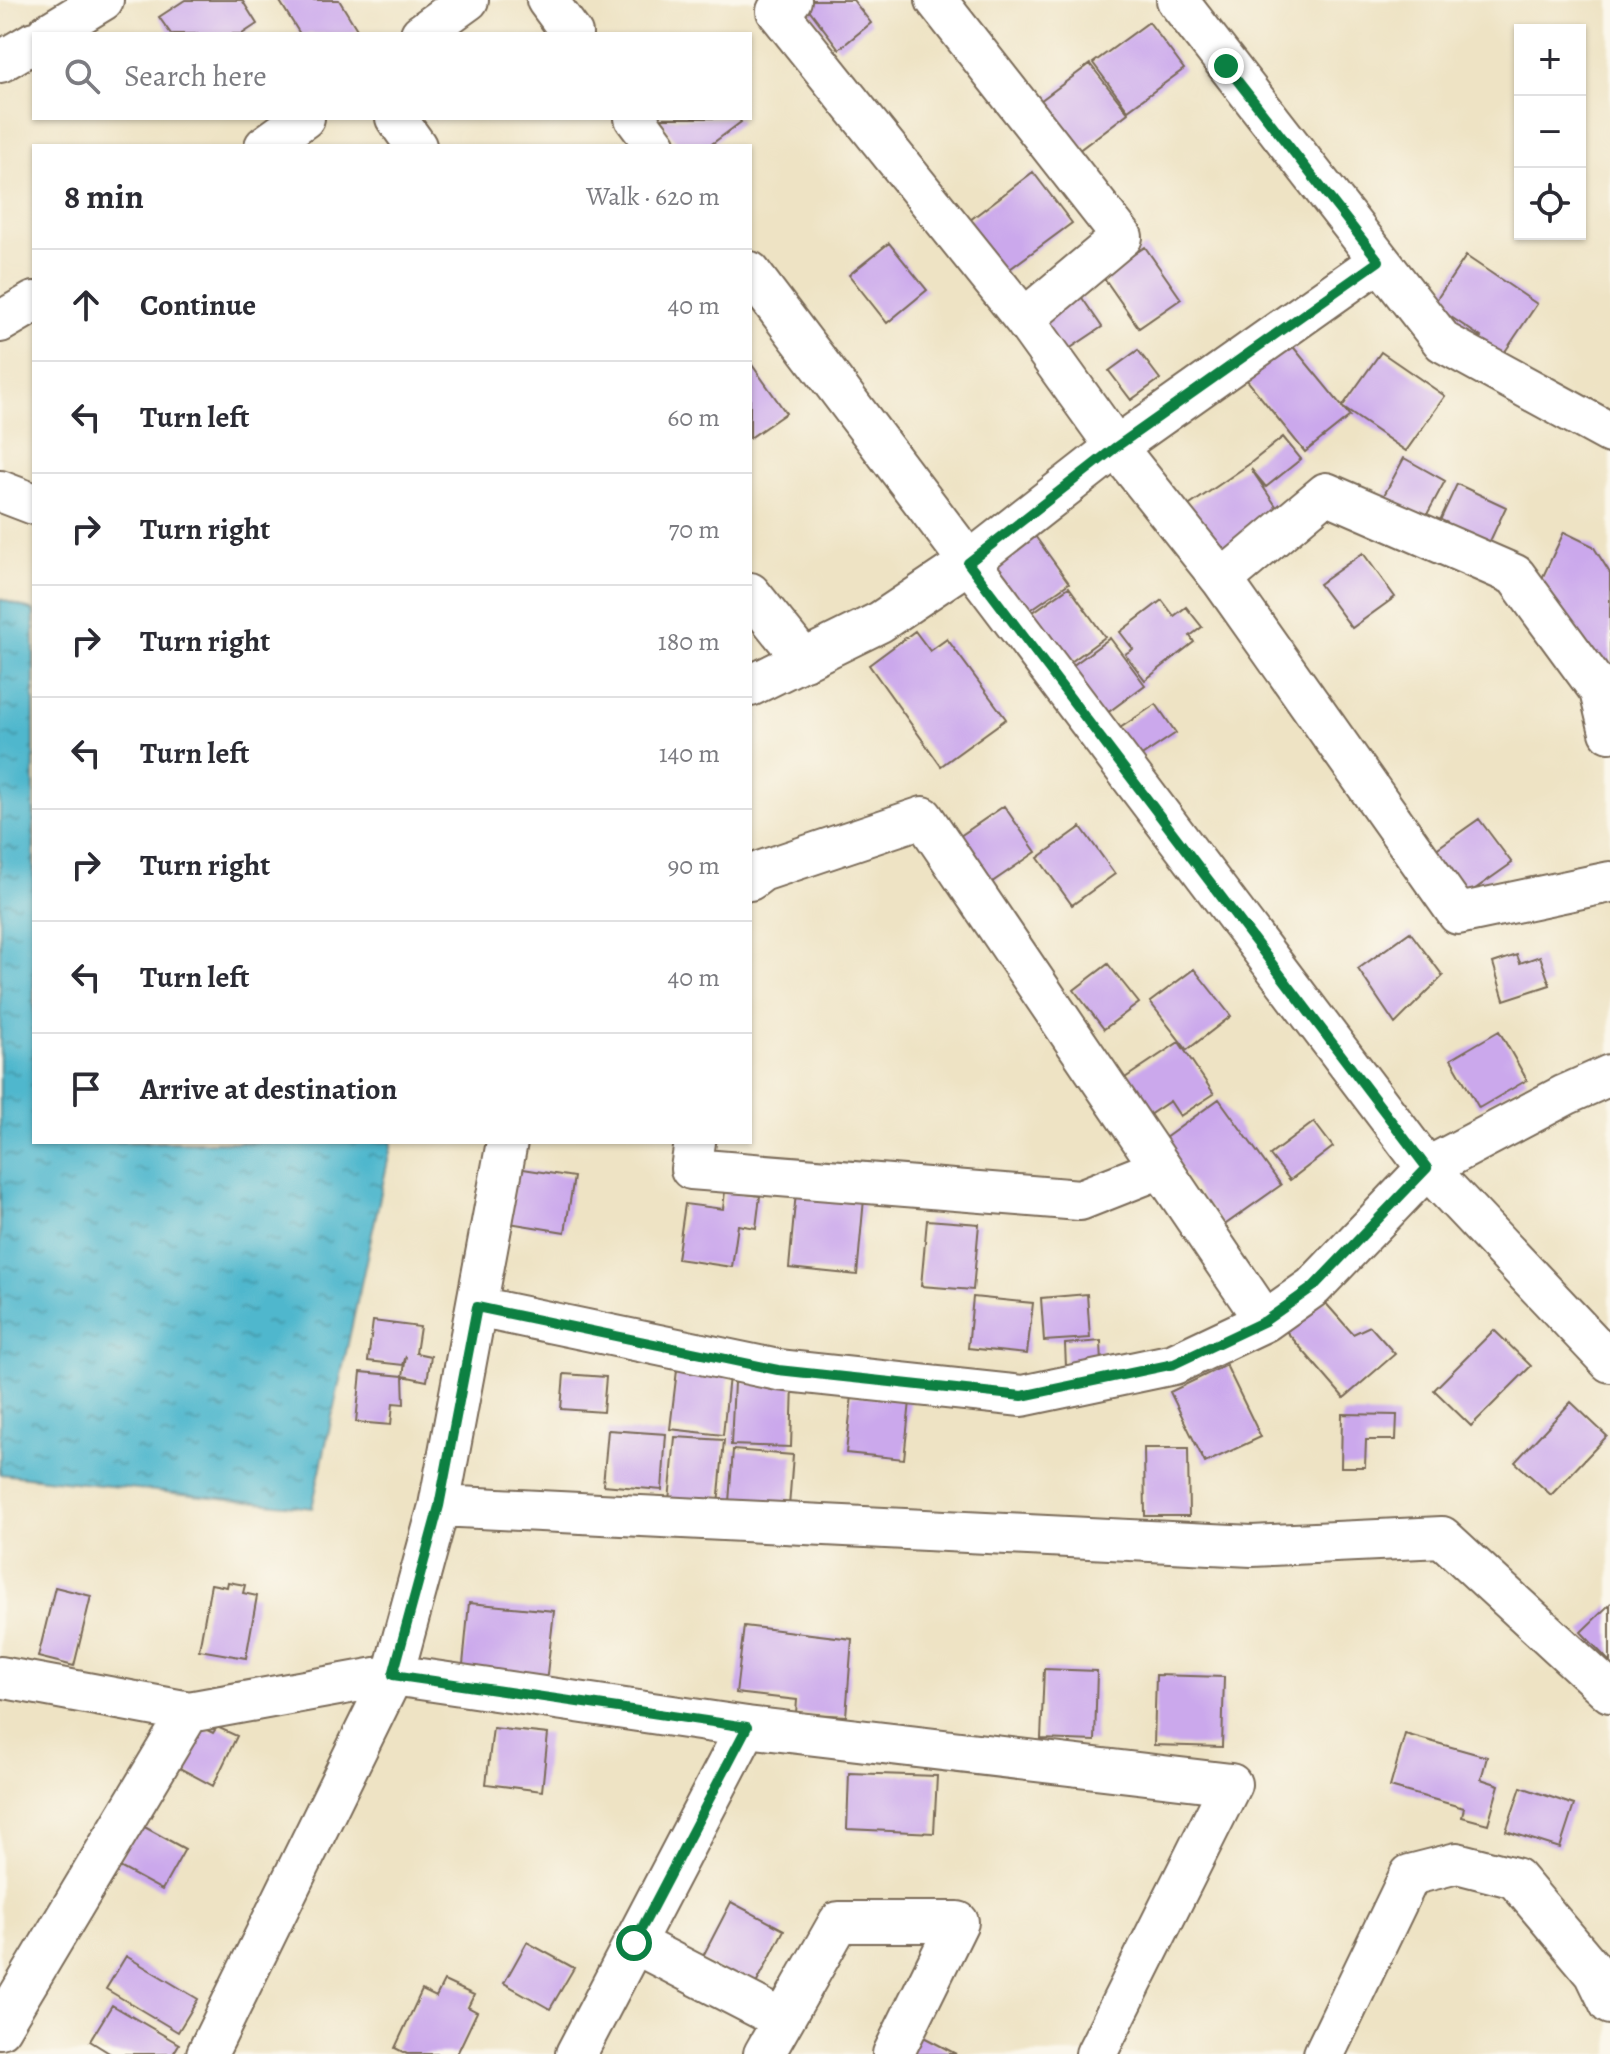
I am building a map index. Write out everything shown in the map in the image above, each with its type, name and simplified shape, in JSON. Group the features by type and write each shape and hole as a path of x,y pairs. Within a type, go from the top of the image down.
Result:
{"street":[{"path":"50,32 103,0"},
{"path":"424,32 468,0"},
{"path":"547,0 571,32"},
{"path":"791,0 777,11 1024,319 1116,447 1222,580 1458,914 1610,882"},
{"path":"936,0 1122,237 1024,319"},
{"path":"1177,0 1443,342 1610,433"},
{"path":"0,62 32,43"},
{"path":"268,144 301,120"},
{"path":"397,120 415,144"},
{"path":"636,120 654,144"},
{"path":"752,685 880,622 968,563 1116,447 1379,261"},
{"path":"752,275 1427,1168 1610,1362"},
{"path":"0,322 32,303"},
{"path":"0,491 32,503"},
{"path":"1222,580 1326,493 1515,575 1600,691 1610,732"},
{"path":"752,595 804,660"},
{"path":"752,878 762,871 923,817 1265,1321"},
{"path":"477,1307 778,1370 1022,1396 1174,1364 1265,1321 1313,1287 1427,1168 1565,1095 1610,1075"},
{"path":"207,2054 393,1675 439,1506 507,1144"},
{"path":"695,1144 691,1169 1080,1200 1161,1168"},
{"path":"439,1506 1252,1546 1442,1537 1610,1692"},
{"path":"2,1682 189,1712 393,1675 747,1727 1231,1784 1096,2054"},
{"path":"0,2028 189,1712"},
{"path":"576,2054 747,1727"},
{"path":"1324,2054 1410,1875 1457,1863 1515,1878 1595,1973 1610,2004"},
{"path":"634,1943 774,2037 839,1922 958,1922 893,2054"}],"water":[{"path":"0,599 32,610 32,1144 392,1144 312,1508 0,1474"}],"building":[{"path":"185,0 242,0 257,24 245,32 170,32 159,17"},
{"path":"279,0 339,0 358,31 356,32 299,32"},
{"path":"802,0 853,0 871,23 839,49"},
{"path":"1149,22 1184,69 1128,110 1093,63"},
{"path":"1090,64 1128,113 1078,151 1040,101"},
{"path":"660,120 741,122 712,144 678,144"},
{"path":"1033,172 1072,223 999,277 961,227"},
{"path":"889,243 927,290 887,323 849,275"},
{"path":"1145,247 1181,299 1139,328 1102,275"},
{"path":"1466,256 1537,304 1494,368 1470,353 1481,337 1433,305"},
{"path":"1076,289 1102,327 1063,353 1037,314"},
{"path":"1290,343 1350,416 1305,452 1246,379"},
{"path":"1138,350 1160,379 1131,400 1109,371"},
{"path":"1381,352 1445,396 1406,451 1342,407"},
{"path":"752,365 786,413 752,437"},
{"path":"1283,437 1301,459 1266,487 1251,469 1286,521 1227,563 1187,507"},
{"path":"1404,458 1445,481 1424,520 1383,497"},
{"path":"1457,484 1506,507 1485,552 1436,529"},
{"path":"1030,529 1069,583 1016,620 994,565"},
{"path":"1564,532 1593,546 1610,573 1610,675 1606,665 1597,669 1538,587"},
{"path":"1363,553 1395,597 1352,628 1319,584"},
{"path":"1069,587 1105,637 1053,675 1016,624"},
{"path":"1162,600 1174,616 1186,607 1202,627 1190,636 1194,642 1145,680 1125,654 1133,649 1120,632"},
{"path":"915,631 930,651 947,639 1006,719 941,766 869,665"},
{"path":"1110,638 1145,685 1091,725 1056,678"},
{"path":"1156,704 1176,733 1137,759 1117,730"},
{"path":"1004,806 1036,852 979,891 947,845"},
{"path":"1479,819 1512,863 1458,901 1425,857"},
{"path":"1081,827 1115,874 1072,905 1038,858"},
{"path":"1410,932 1443,976 1395,1024 1358,969"},
{"path":"1517,955 1520,963 1540,956 1550,985 1504,1000 1493,963"},
{"path":"1108,964 1139,1003 1104,1029 1074,990"},
{"path":"1194,969 1231,1016 1187,1050 1150,1002"},
{"path":"1499,1031 1527,1080 1479,1108 1451,1059"},
{"path":"1179,1042 1214,1094 1180,1116 1170,1101 1134,1125 1110,1088"},
{"path":"1219,1099 1281,1185 1223,1226 1161,1141"},
{"path":"1314,1122 1333,1147 1290,1180 1270,1155"},
{"path":"517,1168 574,1177 565,1232 509,1223"},
{"path":"725,1191 760,1196 756,1228 738,1225 732,1267 677,1259 685,1204 723,1209"},
{"path":"796,1192 864,1199 857,1275 789,1268"},
{"path":"927,1220 979,1224 973,1290 921,1286"},
{"path":"1087,1294 1090,1338 1044,1341 1041,1298"},
{"path":"973,1297 1033,1303 1027,1354 968,1348"},
{"path":"1323,1300 1353,1334 1370,1326 1395,1354 1344,1398 1286,1331"},
{"path":"373,1321 420,1327 416,1353 431,1356 427,1381 403,1376 406,1356 403,1365 368,1361"},
{"path":"1494,1330 1531,1366 1471,1426 1434,1390"},
{"path":"1101,1341 1102,1365 1066,1367 1065,1344"},
{"path":"1226,1365 1261,1437 1205,1463 1170,1392"},
{"path":"677,1370 729,1376 723,1435 670,1429"},
{"path":"361,1372 403,1376 404,1404 393,1403 391,1425 356,1422"},
{"path":"564,1374 606,1377 603,1412 561,1409"},
{"path":"734,1382 793,1384 791,1447 731,1445"},
{"path":"852,1395 910,1401 904,1459 846,1453"},
{"path":"1571,1402 1607,1436 1551,1495 1515,1462"},
{"path":"1342,1414 1397,1415 1396,1440 1366,1440 1365,1467 1341,1467"},
{"path":"608,1430 666,1434 662,1490 603,1485"},
{"path":"675,1437 724,1440 718,1506 669,1501"},
{"path":"1144,1448 1188,1448 1189,1516 1145,1516"},
{"path":"733,1450 793,1455 789,1507 729,1502"},
{"path":"228,1582 245,1585 243,1593 257,1596 246,1658 199,1650 211,1584 227,1587"},
{"path":"55,1587 91,1596 74,1666 38,1657"},
{"path":"469,1603 554,1611 546,1683 462,1675"},
{"path":"1610,1604 1610,1662 1581,1632"},
{"path":"744,1626 852,1639 846,1716 796,1713 797,1700 736,1693"},
{"path":"1044,1669 1097,1671 1095,1741 1041,1739"},
{"path":"1156,1675 1224,1677 1222,1747 1154,1745"},
{"path":"188,1721 213,1733 217,1727 237,1736 213,1786 170,1763"},
{"path":"493,1728 548,1734 542,1791 486,1784"},
{"path":"1405,1734 1487,1757 1481,1779 1499,1785 1488,1824 1462,1817 1464,1808 1390,1787"},
{"path":"849,1773 937,1776 934,1833 847,1829"},
{"path":"1521,1787 1574,1805 1560,1848 1506,1831"},
{"path":"139,1824 185,1849 162,1890 116,1865"},
{"path":"731,1902 784,1930 754,1988 701,1960"},
{"path":"527,1942 574,1968 550,2009 504,1983"},
{"path":"126,1956 198,1999 178,2032 106,1989"},
{"path":"444,1981 474,1995 468,2007 477,2012 457,2054 407,2054 395,2048 422,1990 436,1997"},
{"path":"112,2005 179,2044 173,2054 111,2054 90,2041"},
{"path":"914,2032 956,2054 902,2054"}],"route":[{"path":"634,1943 747,1727 393,1675 439,1506 477,1307 778,1370 1022,1396 1174,1364 1265,1321 1313,1287 1427,1168 968,563 1116,447 1379,261 1226,66"}]}
